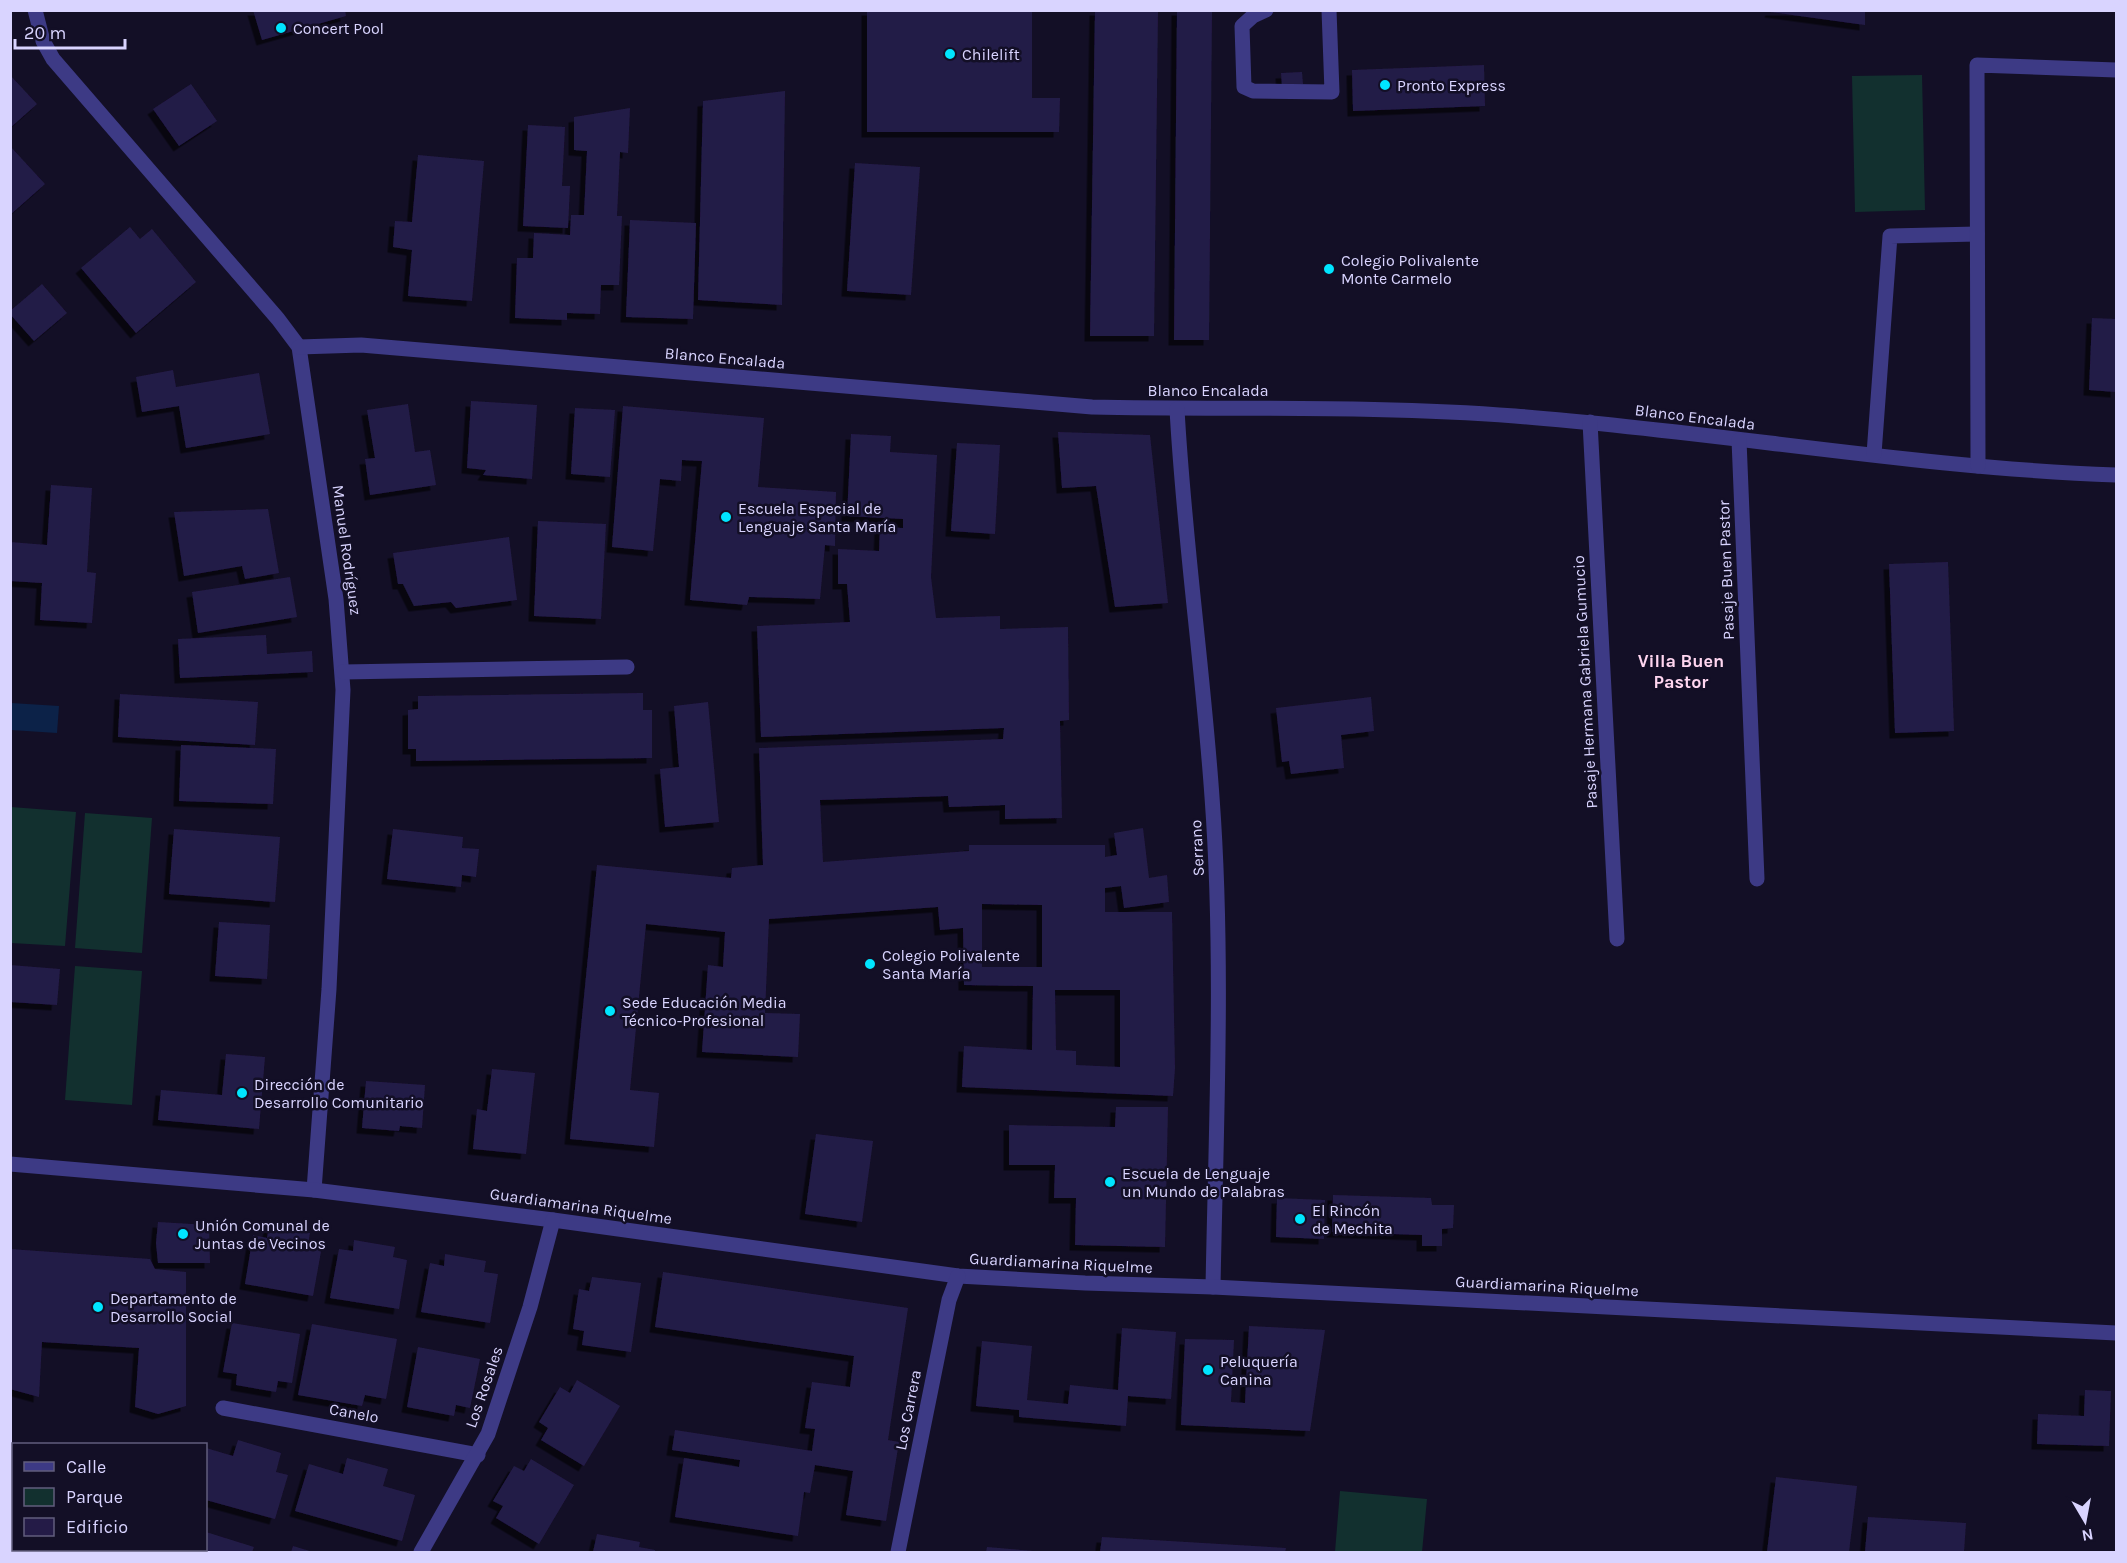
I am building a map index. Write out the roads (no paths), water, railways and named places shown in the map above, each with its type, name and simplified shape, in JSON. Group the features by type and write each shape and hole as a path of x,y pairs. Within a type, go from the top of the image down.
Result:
{"street":[{"name":"Manuel Rodríguez","path":"35,10 43,41 53,59 278,319 299,347 336,599 343,672 329,989 315,1190"},
{"path":"1266,10 1252,16 1242,26 1244,87 1253,91 1332,92 1329,10"},
{"path":"1978,466 1977,65 2116,70"},
{"path":"1874,454 1890,236 1977,234"},
{"name":"Blanco Encalada","path":"299,347 361,345 1080,406 1177,409 1390,409 1513,416 1590,422 1978,466 2116,475"},
{"name":"Serrano","path":"1177,409 1211,786 1217,887 1219,973 1213,1287"},
{"name":"Pasaje Hermana Gabriela Gumucio","path":"1590,422 1617,939"},
{"name":"Pasaje Buen Pastor","path":"1739,440 1757,879"},
{"path":"343,672 627,667"},
{"name":"Guardiamarina Riquelme","path":"10,1164 231,1181 315,1190 553,1220 958,1276 2116,1333"},
{"name":"Los Rosales","path":"421,1552 488,1434 530,1307 553,1220"},
{"name":"Los Carrera","path":"898,1552 948,1307 958,1276"},
{"name":"Canelo","path":"222,1408 478,1455"}],"water":[{"path":"11,703 59,706 57,733 11,730"}],"place":[{"name":"Concert Pool","path":"281,28"},
{"name":"Chilelift","path":"950,54"},
{"name":"Pronto Express","path":"1385,85"},
{"name":"Colegio Polivalente Monte Carmelo","path":"1329,269"},
{"name":"Escuela Especial de Lenguaje Santa María","path":"726,517"},
{"name":"Colegio Polivalente Santa María","path":"870,964"},
{"name":"Sede Educación Media Técnico-Profesional","path":"610,1011"},
{"name":"Dirección de Desarrollo Comunitario","path":"242,1093"},
{"name":"Escuela de Lenguaje un Mundo de Palabras","path":"1110,1182"},
{"name":"El Rincón de Mechita","path":"1300,1219"},
{"name":"Unión Comunal de Juntas de Vecinos","path":"183,1234"},
{"name":"Departamento de Desarrollo Social","path":"98,1307"},
{"name":"Peluquería Canina","path":"1208,1370"}],"district":[{"name":"Villa Buen Pastor","path":"1681,671"}]}
